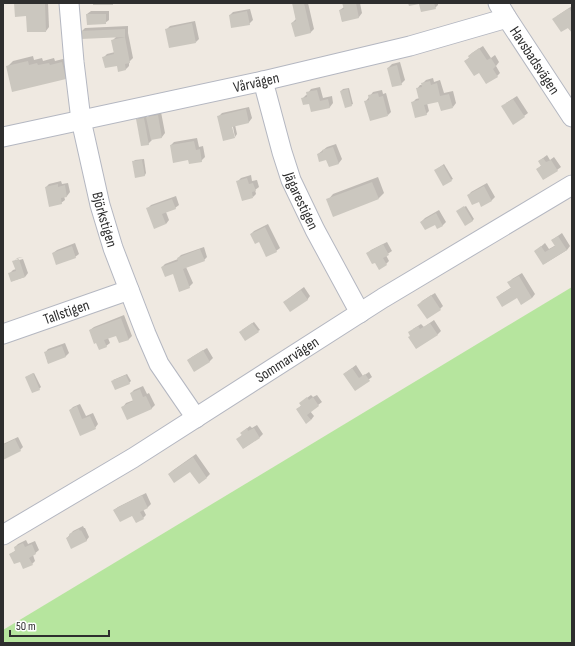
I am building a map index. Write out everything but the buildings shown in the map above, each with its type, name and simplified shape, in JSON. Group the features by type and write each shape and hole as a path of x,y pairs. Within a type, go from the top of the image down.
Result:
{"street":[{"name":"Björkstigen","path":"69,3 81,120 100,205 113,248 159,364 196,418"},
{"name":"Vårvägen","path":"3,137 263,81 410,46 502,7"},
{"name":"Havsbadsvägen","path":"502,7 572,117"},
{"name":"Jägarestigen","path":"263,81 291,180 314,230 360,313"},
{"name":"Sommarvägen","path":"3,535 133,458 384,298 572,186"},
{"name":"Tallstigen","path":"3,334 129,290"}],"green space":[{"path":"572,287 572,643 3,643 3,630"}]}
